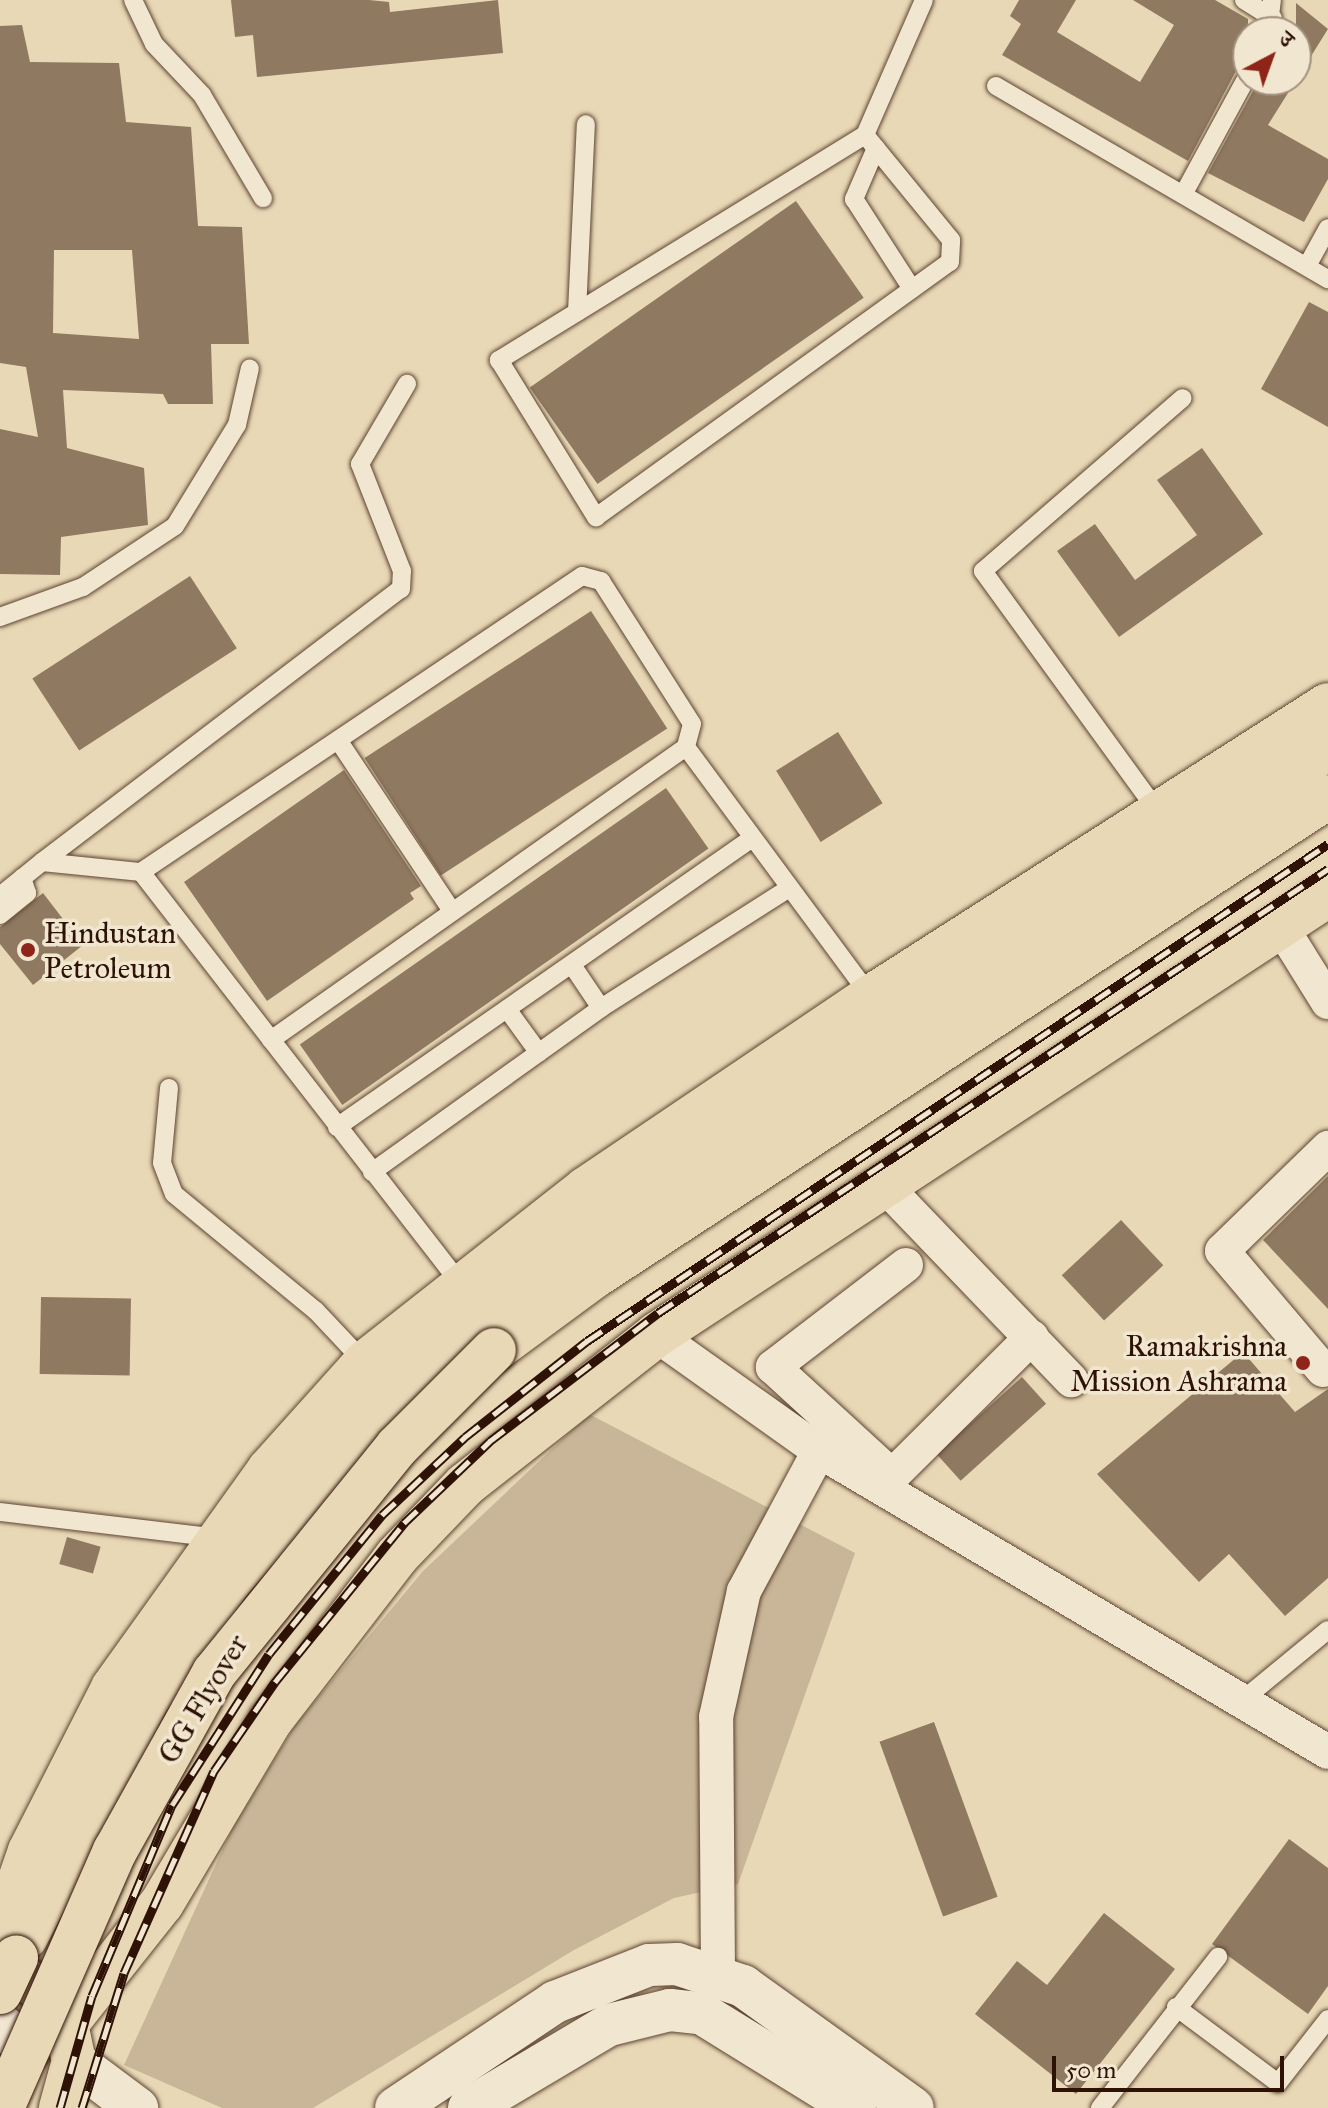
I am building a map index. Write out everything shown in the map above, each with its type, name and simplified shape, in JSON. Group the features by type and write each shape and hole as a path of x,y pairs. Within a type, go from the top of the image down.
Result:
{"main road":[{"path":"0,1937 30,1851 113,1688 217,1538 365,1363 459,1282 871,997 1328,705"},
{"name":"GG Flyover","path":"0,1992 99,1789 188,1641 297,1499 444,1347 630,1205 1328,748"},
{"name":"GG Flyover","path":"4,2093 14,2036 214,1673 378,1469 494,1350 593,1277 1328,797"},
{"path":"61,2108 70,2042 162,1903 270,1721 397,1556 465,1485 656,1335 1328,895"},
{"path":"0,1964 54,1997 70,2042"}],"street":[{"path":"1280,925 1328,1002"},
{"path":"1323,1370 1222,1251 1328,1148"},
{"path":"883,1184 1071,1380"},
{"path":"906,1265 773,1367 892,1476 1032,1337"},
{"path":"656,1335 819,1451 1239,1703 1328,1752"},
{"path":"718,1975 716,1717 744,1591 819,1451"},
{"path":"396,2108 555,2002 649,1965 718,1975 851,2097"},
{"path":"469,2108 609,2025 670,2010 701,2013 851,2097 913,2108"},
{"path":"70,2042 137,2108"}],"lane":[{"path":"133,0 154,44 202,95 263,198"},
{"path":"912,289 854,199 870,142 924,0"},
{"path":"1244,0 1269,16"},
{"path":"996,86 1328,279"},
{"path":"1184,193 1237,96"},
{"path":"577,312 586,124"},
{"path":"870,142 955,251 912,289 596,517 499,360 870,142"},
{"path":"1307,266 1328,228"},
{"path":"0,617 83,587 175,526 237,425 250,368"},
{"path":"0,896 401,589 402,571 360,464 407,384"},
{"path":"1158,812 983,571 1183,398"},
{"path":"42,862 141,872 592,576 692,724 686,747 271,1040"},
{"path":"338,740 452,911"},
{"path":"686,747 751,839 871,997"},
{"path":"337,1127 751,839"},
{"path":"141,872 459,1282"},
{"path":"0,915 27,893 22,878"},
{"path":"372,1172 601,1008 788,889"},
{"path":"572,965 601,1008"},
{"path":"507,1009 539,1053"},
{"path":"169,1088 162,1163 174,1194 316,1311 365,1363"},
{"path":"0,1512 217,1538"},
{"path":"1239,1703 1328,1630"},
{"path":"1100,2108 1218,1957"},
{"path":"1176,2007 1278,2083 1328,2019"}],"shaded area":[{"path":"589,1414 855,1553 738,1884 674,1898 574,1950 313,2108 222,2108 124,2065 232,1829 296,1724 423,1571"}],"building":[{"path":"231,0 369,0 389,2 390,12 498,0 503,53 257,77 253,35 235,37"},
{"path":"1019,0 1076,0 1057,32 1140,82 1174,25 1133,0 1215,0 1243,16 1232,16 1232,78 1188,161 1002,55 1021,24 1010,16"},
{"path":"1296,3 1312,16 1296,16"},
{"path":"1312,16 1328,29 1312,55"},
{"path":"22,25 30,62 119,63 126,122 191,127 198,226 242,227 249,344 211,344 213,404 168,404 163,394 63,390 67,448 144,468 148,525 61,537 60,575 0,574 0,429 38,437 26,367 0,363 0,26","holes":["54,250 132,250 139,339 53,333"]},
{"path":"1250,96 1286,96 1268,125 1328,159 1328,179 1304,222 1208,173"},
{"path":"796,201 864,298 597,484 530,387"},
{"path":"1309,302 1328,312 1328,427 1261,389"},
{"path":"1202,448 1263,534 1119,637 1057,551 1095,524 1135,580 1197,535 1157,480"},
{"path":"190,576 237,648 79,751 32,678"},
{"path":"591,611 667,728 441,875 365,758"},
{"path":"838,732 883,803 821,842 776,771"},
{"path":"344,770 421,886 410,893 414,899 267,1001 184,882"},
{"path":"666,788 708,849 342,1105 300,1044"},
{"path":"43,893 83,945 33,985 0,944 0,927"},
{"path":"1328,1176 1328,1309 1263,1240"},
{"path":"1121,1220 1163,1265 1104,1321 1062,1275"},
{"path":"41,1297 131,1299 130,1376 40,1374"},
{"path":"1243,1352 1295,1412 1328,1389 1328,1578 1285,1616 1229,1554 1199,1582 1097,1474"},
{"path":"1022,1377 1046,1404 961,1481 937,1454"},
{"path":"67,1537 101,1547 93,1574 59,1564"},
{"path":"934,1722 998,1897 943,1917 879,1742"},
{"path":"1289,1839 1328,1868 1328,1986 1308,2014 1212,1944"},
{"path":"1104,1913 1175,1969 1076,2094 975,2014 1017,1961 1047,1985"}],"railway":[{"path":"60,2108 92,1996 172,1805 269,1654 382,1515 465,1437 587,1341 1328,844"},
{"path":"82,2108 124,1973 214,1771 275,1682 404,1523 490,1441 658,1313 1328,869"}],"place":[{"name":"Hindustan Petroleum","path":"28,950"},
{"name":"Ramakrishna Mission Ashrama","path":"1303,1363"}]}
